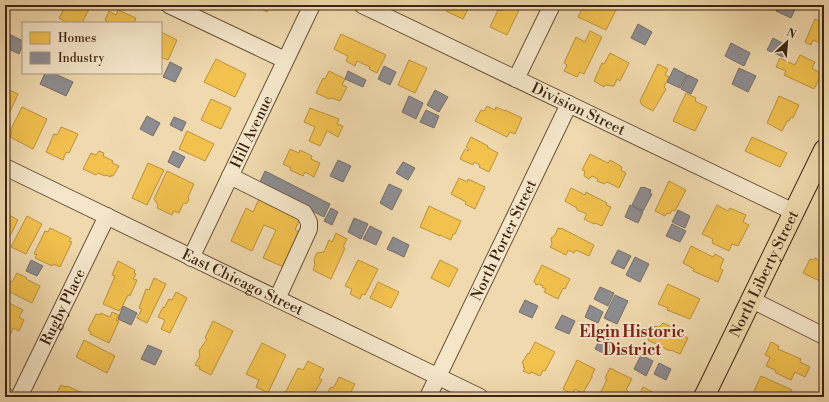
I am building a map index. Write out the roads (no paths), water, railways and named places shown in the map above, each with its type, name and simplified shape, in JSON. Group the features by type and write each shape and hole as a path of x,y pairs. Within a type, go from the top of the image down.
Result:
{"main road":[{"name":"North Liberty Street","path":"704,397 824,150"}],"street":[{"path":"169,5 285,60"},
{"name":"Hill Avenue","path":"191,258 312,5"},
{"name":"Division Street","path":"362,5 794,212"},
{"path":"516,79 552,5"},
{"name":"North Porter Street","path":"428,397 569,104"},
{"name":"East Chicago Street","path":"5,167 480,397"},
{"path":"230,176 304,213 309,222 309,229 277,299"},
{"name":"Rugby Place","path":"19,397 107,216"},
{"path":"752,300 824,336"}],"district":[{"name":"Elgin Historic District","path":"632,341"}]}
